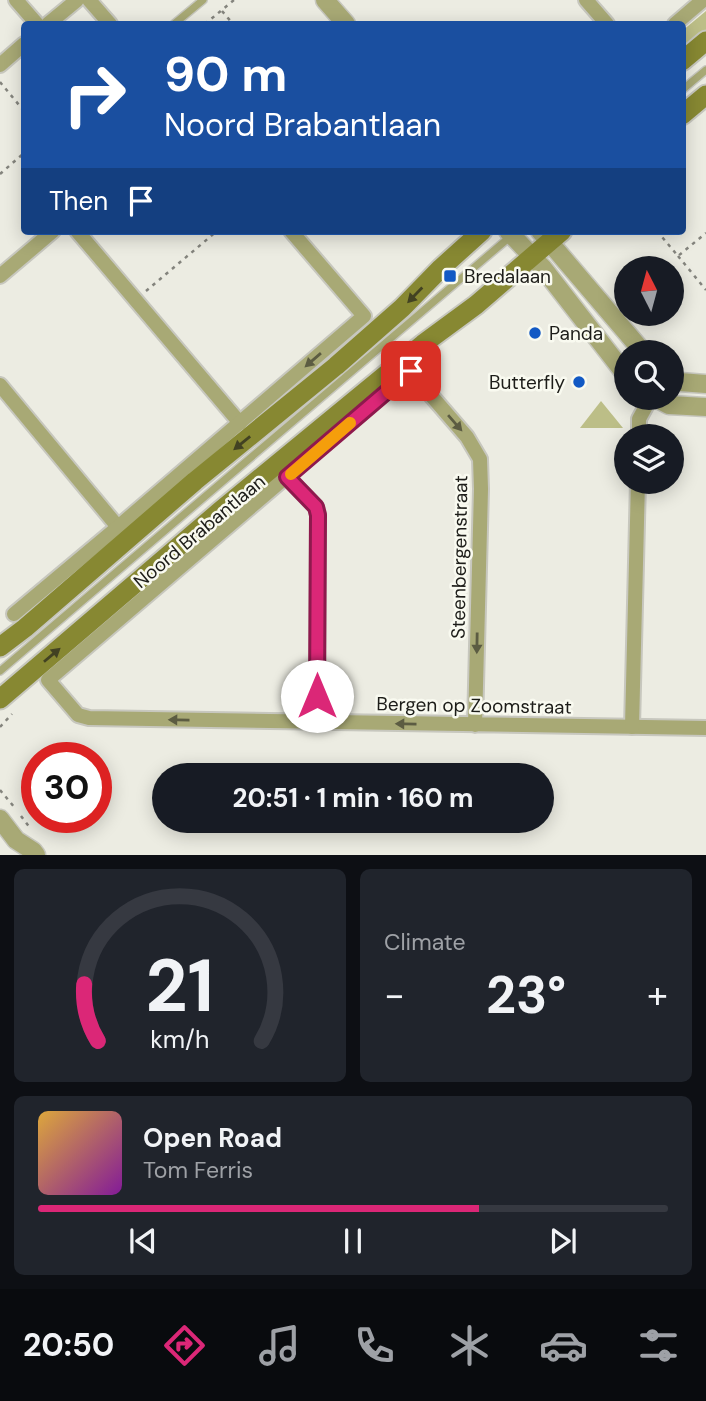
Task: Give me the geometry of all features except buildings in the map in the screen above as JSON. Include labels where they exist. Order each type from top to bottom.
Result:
[{"type":"main road","points":[[686,58],[706,41]]},
{"type":"main road","points":[[686,112],[706,95]]},
{"type":"main road","name":"Noord Brabantlaan","points":[[0,647],[195,481],[336,366],[402,308],[478,235]]},
{"type":"main road","name":"Noord Brabantlaan","points":[[0,699],[230,503],[423,344],[476,306],[533,256],[551,235]]},
{"type":"street","points":[[16,0],[34,21]]},
{"type":"street","points":[[52,21],[76,0]]},
{"type":"street","points":[[89,0],[107,21]]},
{"type":"street","points":[[325,0],[343,21]]},
{"type":"street","points":[[586,0],[604,21]]},
{"type":"street","points":[[678,21],[703,0]]},
{"type":"street","points":[[0,65],[21,47]]},
{"type":"street","points":[[0,276],[48,235]]},
{"type":"street","points":[[80,235],[240,423]]},
{"type":"street","points":[[14,614],[365,316],[294,235]]},
{"type":"street","points":[[515,235],[614,359]]},
{"type":"street","points":[[551,235],[634,340]]},
{"type":"street","name":"Noord Brabantlaan","points":[[48,680],[411,371]]},
{"type":"street","name":"Steenbergenstraat","points":[[411,371],[467,437],[480,459],[475,725]]},
{"type":"street","points":[[684,382],[706,384]]},
{"type":"street","points":[[0,385],[118,527]]},
{"type":"street","points":[[684,406],[706,407]]},
{"type":"street","points":[[287,477],[316,507],[318,515],[317,722]]},
{"type":"street","points":[[632,727],[638,494]]},
{"type":"street","name":"Bergen op Zoomstraat","points":[[48,680],[78,715],[89,718],[706,729]]},
{"type":"street","points":[[0,819],[18,848],[33,850],[36,855]]},
{"type":"lane","points":[[178,21],[203,0]]},
{"type":"lane","points":[[686,87],[706,70]]},
{"type":"lane","name":"Noord Brabantlaan","points":[[0,671],[511,235]]},
{"type":"path","points":[[209,21],[234,0]]},
{"type":"path","points":[[222,11],[230,21]]},
{"type":"path","points":[[0,82],[21,107]]},
{"type":"path","points":[[0,174],[21,156]]},
{"type":"path","points":[[660,235],[678,256],[706,233]]},
{"type":"path","points":[[136,300],[212,235]]},
{"type":"path","points":[[684,263],[706,290]]},
{"type":"path","points":[[0,789],[21,816]]},
{"type":"green space","points":[[706,11],[706,35],[686,52],[686,28]]},
{"type":"green space","points":[[601,401],[620,424],[614,424],[614,428],[580,428]]},
{"type":"slow traffic","points":[[291,474],[350,423]]},
{"type":"place","name":"Bredalaan","points":[[450,276]]},
{"type":"place","name":"Panda","points":[[535,333]]},
{"type":"place","name":"Butterfly","points":[[579,382]]},
{"type":"route","points":[[317,696],[318,515],[316,507],[287,477],[411,371]]}]
